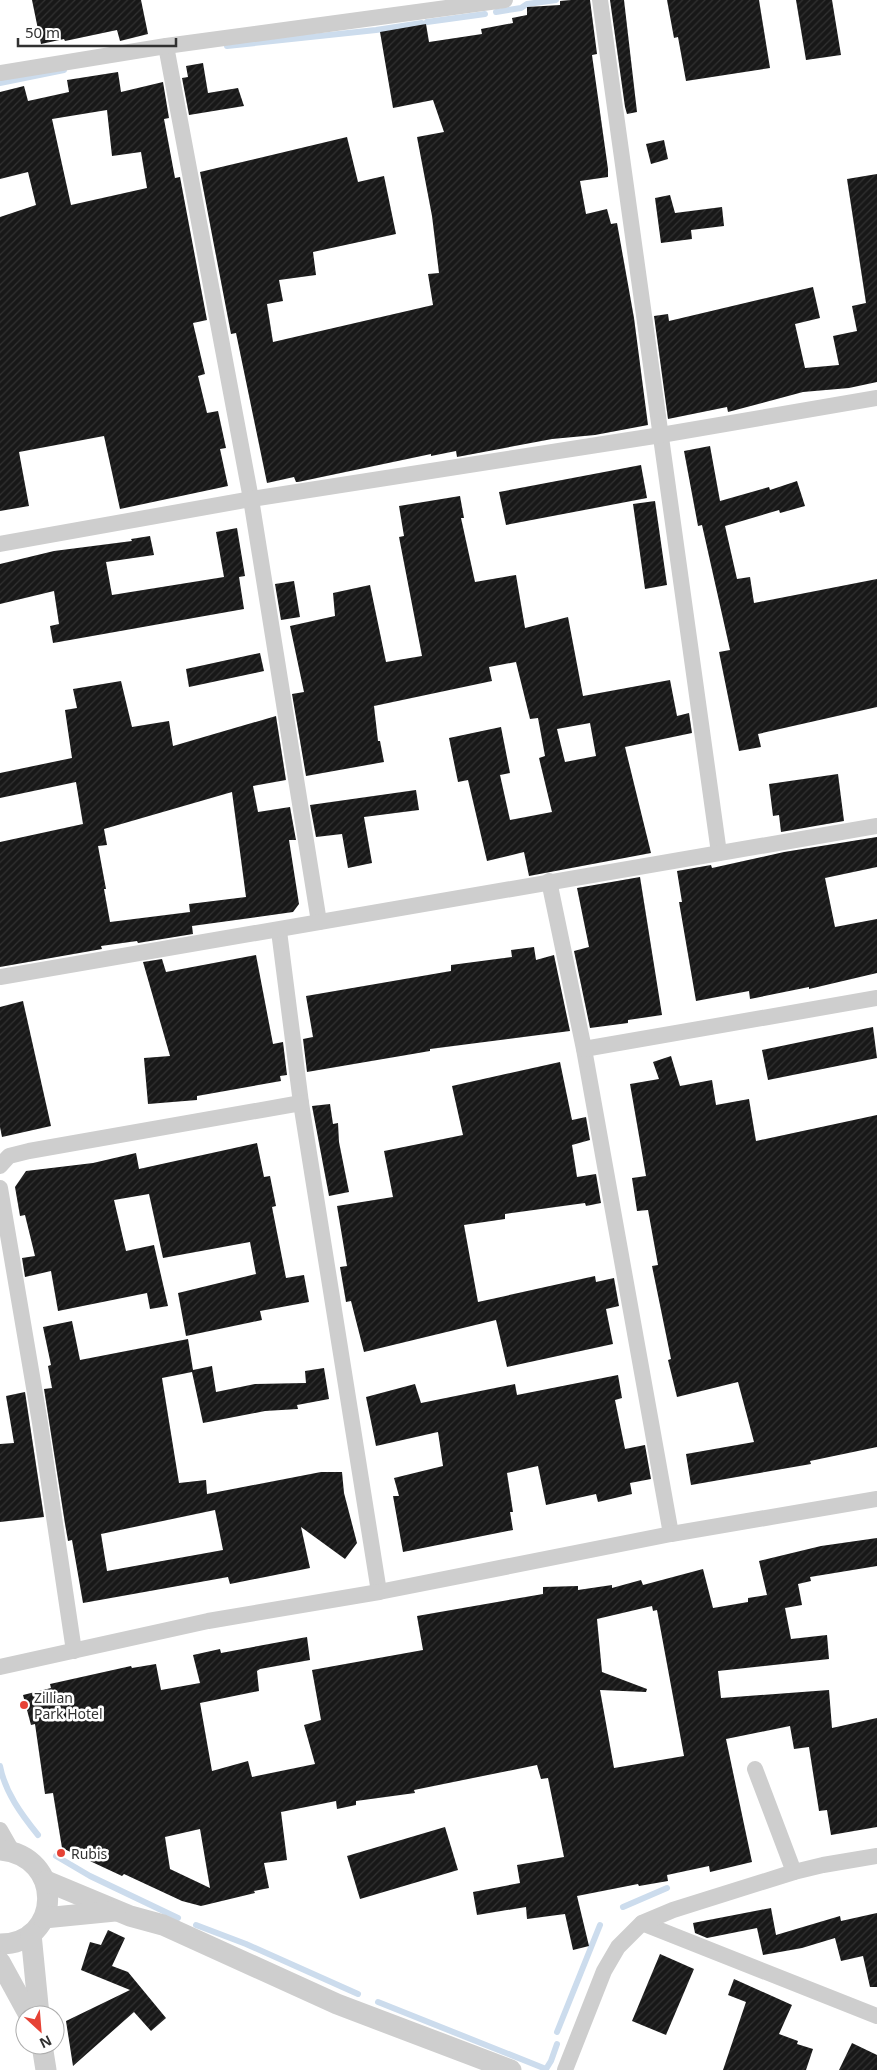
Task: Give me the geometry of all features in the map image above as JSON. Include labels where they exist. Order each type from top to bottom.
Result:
[{"type":"street","points":[[0,73],[166,46],[505,0]]},
{"type":"street","points":[[600,0],[720,854]]},
{"type":"street","points":[[166,46],[252,499],[319,922]]},
{"type":"street","points":[[0,544],[252,499],[661,435],[877,398]]},
{"type":"street","points":[[0,977],[279,931],[319,922],[549,881],[720,854],[877,826]]},
{"type":"street","points":[[549,881],[584,1049],[671,1534]]},
{"type":"street","points":[[279,931],[301,1103],[379,1592]]},
{"type":"street","points":[[584,1049],[877,998]]},
{"type":"street","points":[[0,1166],[9,1156],[29,1151],[301,1103]]},
{"type":"street","points":[[0,1188],[40,1423],[74,1651]]},
{"type":"street","points":[[0,1667],[208,1621],[379,1592],[671,1534],[877,1499]]},
{"type":"street","points":[[755,1769],[794,1872]]},
{"type":"street","points":[[0,1830],[6,1850],[32,1862],[46,1881],[118,1911],[163,1925],[338,2004],[511,2070]]},
{"type":"street","points":[[565,2070],[604,1971],[618,1947],[642,1923],[672,1910],[794,1872],[823,1864],[877,1856]]},
{"type":"street","points":[[39,2005],[37,1926],[48,1906],[46,1881]]},
{"type":"street","points":[[0,1944],[12,1944],[37,1926],[118,1911]]},
{"type":"street","points":[[642,1923],[877,2016]]},
{"type":"street","points":[[0,1962],[24,2005]]},
{"type":"street","points":[[44,2055],[46,2070]]},
{"type":"building","points":[[32,0],[141,0],[148,34],[120,41],[117,30],[41,44]]},
{"type":"building","points":[[590,0],[597,54],[592,55],[608,169],[608,177],[580,181],[586,214],[607,209],[611,224],[617,223],[634,318],[648,425],[595,435],[552,439],[457,457],[456,451],[431,456],[431,454],[298,482],[296,482],[294,477],[267,483],[236,333],[231,334],[200,172],[347,137],[358,182],[384,176],[396,234],[313,252],[316,275],[279,280],[283,301],[267,304],[273,342],[433,305],[428,274],[439,273],[432,216],[417,137],[444,132],[433,100],[393,108],[380,32],[426,24],[429,42],[482,34],[481,29],[513,23],[512,18],[527,15],[527,7],[560,5],[560,1]]},
{"type":"building","points":[[610,0],[624,0],[637,112],[627,114],[625,107]]},
{"type":"building","points":[[667,0],[759,0],[770,68],[686,81],[678,37],[674,38]]},
{"type":"building","points":[[796,0],[832,0],[841,55],[806,60]]},
{"type":"building","points":[[203,63],[208,93],[238,88],[244,106],[189,115],[182,78],[188,77],[186,66]]},
{"type":"building","points":[[118,72],[121,92],[163,82],[169,118],[164,119],[175,178],[180,177],[207,320],[193,323],[205,374],[198,376],[207,413],[218,411],[226,448],[220,449],[228,486],[120,509],[104,436],[19,452],[29,506],[0,511],[0,217],[36,205],[28,172],[0,179],[0,92],[24,86],[28,101],[69,92],[67,80]],"holes":[[[107,110],[112,156],[141,152],[147,188],[71,205],[52,119]]]},
{"type":"building","points":[[664,140],[668,159],[651,164],[646,144]]},
{"type":"building","points":[[877,174],[877,382],[849,388],[803,392],[728,412],[727,407],[668,419],[654,316],[668,314],[669,321],[813,287],[820,318],[795,324],[805,368],[839,365],[833,336],[857,331],[852,306],[866,303],[847,179]]},
{"type":"building","points":[[670,195],[675,213],[722,207],[724,226],[691,230],[692,239],[661,243],[655,198]]},
{"type":"building","points":[[710,446],[720,501],[769,487],[770,490],[797,481],[805,506],[780,513],[779,510],[725,526],[737,579],[750,577],[754,603],[877,579],[877,707],[758,734],[761,747],[739,751],[719,652],[730,650],[702,525],[698,526],[684,451]]},
{"type":"building","points":[[641,465],[647,498],[506,525],[499,492]]},
{"type":"building","points":[[460,496],[464,518],[461,518],[475,582],[516,575],[525,628],[568,617],[583,696],[670,680],[677,716],[689,713],[692,733],[625,747],[651,853],[529,876],[524,852],[487,861],[468,780],[458,782],[449,738],[501,727],[510,773],[500,775],[510,820],[552,812],[539,758],[545,756],[538,718],[530,719],[516,662],[489,667],[492,681],[374,706],[378,741],[380,741],[384,762],[306,776],[292,694],[304,692],[290,626],[335,616],[333,593],[370,585],[386,662],[422,656],[399,537],[404,536],[399,506]],"holes":[[[590,723],[596,756],[565,762],[557,729]]]},
{"type":"building","points":[[655,501],[667,585],[645,589],[633,504]]},
{"type":"building","points":[[237,528],[245,576],[239,577],[244,609],[53,643],[50,626],[59,624],[54,591],[0,604],[0,564],[54,551],[132,541],[131,539],[150,536],[154,555],[106,562],[112,595],[224,577],[216,532]]},
{"type":"building","points":[[294,581],[300,617],[281,620],[275,584]]},
{"type":"building","points":[[260,653],[264,671],[189,687],[186,669]]},
{"type":"building","points":[[121,681],[132,727],[169,721],[173,746],[276,716],[286,780],[253,786],[258,812],[290,807],[296,840],[289,840],[299,904],[293,912],[192,926],[193,934],[138,943],[137,941],[101,946],[102,949],[0,967],[0,842],[83,824],[76,782],[0,798],[0,773],[72,758],[65,710],[77,708],[73,689]],"holes":[[[232,792],[246,897],[189,904],[190,912],[110,922],[98,846],[107,845],[104,829]]]},
{"type":"building","points":[[838,774],[844,821],[781,832],[779,815],[773,816],[769,784]]},
{"type":"building","points":[[416,790],[419,810],[364,817],[372,863],[348,868],[342,834],[316,837],[310,805]]},
{"type":"building","points":[[877,837],[877,867],[825,878],[835,927],[877,919],[877,973],[809,989],[809,987],[750,999],[749,991],[696,1001],[679,902],[682,902],[677,871],[711,865],[712,868],[784,852]]},
{"type":"building","points":[[640,877],[662,1015],[628,1020],[628,1023],[590,1028],[574,951],[589,947],[577,888]]},
{"type":"building","points":[[534,947],[536,960],[554,955],[570,1031],[430,1049],[430,1051],[307,1072],[303,1039],[313,1037],[306,996],[451,971],[451,965],[512,957],[511,950]]},
{"type":"building","points":[[256,955],[273,1044],[283,1042],[287,1075],[280,1076],[281,1081],[197,1096],[197,1100],[148,1104],[144,1058],[170,1056],[143,962],[162,959],[166,972]]},
{"type":"building","points":[[23,1001],[51,1126],[2,1137],[0,1127],[0,1007]]},
{"type":"building","points":[[873,1027],[877,1058],[768,1080],[762,1050]]},
{"type":"building","points":[[671,1056],[680,1086],[712,1080],[716,1105],[749,1099],[756,1141],[877,1115],[877,1447],[810,1461],[811,1464],[691,1485],[686,1454],[754,1442],[738,1382],[677,1397],[668,1360],[671,1359],[652,1266],[658,1265],[648,1210],[637,1211],[632,1178],[646,1176],[630,1084],[659,1079],[653,1062]]},
{"type":"building","points":[[560,1062],[572,1120],[586,1117],[590,1140],[572,1145],[577,1177],[596,1174],[601,1203],[586,1206],[585,1203],[505,1214],[505,1219],[464,1225],[478,1302],[595,1276],[596,1282],[614,1278],[619,1306],[606,1309],[613,1344],[507,1367],[496,1320],[364,1352],[351,1301],[346,1302],[340,1267],[347,1266],[337,1206],[393,1197],[384,1151],[463,1135],[452,1086]]},
{"type":"building","points":[[330,1104],[333,1124],[338,1123],[339,1142],[349,1192],[329,1196],[312,1106]]},
{"type":"building","points":[[257,1143],[264,1177],[270,1176],[276,1206],[272,1207],[286,1278],[304,1275],[309,1302],[260,1311],[262,1320],[186,1336],[178,1293],[256,1274],[250,1242],[163,1258],[149,1194],[114,1200],[126,1251],[154,1245],[168,1306],[150,1309],[147,1293],[58,1311],[51,1271],[25,1277],[22,1258],[35,1256],[25,1215],[20,1216],[15,1187],[26,1171],[93,1163],[136,1153],[139,1169]]},
{"type":"building","points":[[72,1321],[80,1360],[188,1339],[193,1370],[212,1366],[216,1392],[255,1384],[306,1383],[305,1371],[324,1368],[329,1399],[297,1405],[298,1409],[265,1411],[203,1423],[192,1372],[162,1378],[179,1483],[206,1480],[207,1494],[321,1472],[342,1472],[344,1493],[357,1543],[345,1559],[301,1527],[310,1568],[230,1584],[228,1577],[83,1603],[72,1540],[68,1541],[44,1389],[52,1388],[48,1366],[51,1365],[43,1327]],"holes":[[[215,1510],[223,1550],[107,1571],[101,1534]]]},
{"type":"building","points":[[618,1375],[622,1398],[615,1400],[625,1449],[645,1445],[651,1479],[630,1483],[632,1494],[598,1502],[596,1494],[546,1505],[538,1466],[507,1473],[513,1512],[510,1512],[513,1530],[403,1552],[393,1496],[399,1496],[394,1478],[443,1466],[438,1432],[376,1446],[366,1397],[415,1384],[421,1403],[515,1384],[517,1395]]},
{"type":"building","points":[[25,1392],[44,1517],[0,1522],[0,1444],[14,1443],[6,1396]]},
{"type":"building","points":[[877,1538],[877,1566],[810,1577],[811,1581],[798,1584],[802,1605],[785,1608],[791,1639],[827,1635],[829,1659],[718,1671],[721,1698],[829,1690],[832,1728],[877,1718],[877,1827],[831,1835],[827,1810],[819,1811],[809,1747],[794,1749],[790,1726],[726,1739],[752,1862],[710,1872],[709,1866],[667,1875],[668,1881],[639,1886],[638,1884],[577,1896],[589,1946],[573,1950],[565,1914],[527,1919],[526,1907],[477,1915],[473,1892],[520,1883],[517,1865],[564,1857],[548,1778],[541,1779],[537,1765],[414,1790],[415,1793],[356,1801],[356,1805],[337,1809],[336,1801],[281,1812],[287,1860],[264,1863],[269,1888],[201,1906],[182,1901],[124,1874],[122,1876],[62,1848],[53,1793],[45,1794],[35,1724],[31,1725],[23,1695],[51,1688],[50,1684],[131,1666],[132,1668],[156,1664],[161,1690],[200,1683],[193,1655],[220,1649],[221,1653],[307,1637],[310,1660],[260,1669],[257,1671],[259,1691],[200,1703],[212,1771],[248,1761],[252,1777],[315,1764],[304,1725],[321,1720],[312,1670],[423,1650],[417,1616],[543,1594],[543,1587],[578,1586],[578,1590],[612,1585],[612,1588],[641,1580],[643,1585],[703,1569],[713,1608],[748,1602],[748,1598],[767,1595],[759,1561],[821,1546]],"holes":[[[652,1606],[653,1611],[657,1610],[684,1756],[614,1768],[600,1690],[646,1692],[647,1689],[602,1672],[597,1619]],[[200,1829],[210,1888],[170,1869],[165,1837]]]},
{"type":"building","points":[[445,1827],[458,1870],[360,1899],[347,1856]]},
{"type":"building","points":[[771,1908],[776,1935],[840,1916],[841,1921],[877,1913],[877,1987],[870,1987],[863,1956],[841,1961],[835,1938],[802,1948],[763,1955],[757,1928],[707,1938],[695,1933],[693,1923]]},
{"type":"building","points":[[108,1930],[125,1938],[112,1966],[128,1972],[166,2018],[151,2031],[134,2012],[73,2066],[66,2021],[130,1990],[81,1970],[90,1942],[101,1945]]},
{"type":"building","points":[[660,1954],[694,1969],[666,2035],[632,2021]]},
{"type":"building","points":[[734,1979],[792,2005],[779,2034],[798,2041],[797,2044],[813,2049],[806,2070],[723,2070],[746,2002],[728,1995]]},
{"type":"building","points":[[852,2043],[877,2055],[877,2070],[839,2070]]},
{"type":"waterway","points":[[496,12],[521,8],[527,4],[556,0]]},
{"type":"waterway","points":[[427,22],[485,14]]},
{"type":"waterway","points":[[227,46],[376,30],[422,23]]},
{"type":"waterway","points":[[0,83],[64,70]]},
{"type":"waterway","points":[[0,1766],[2,1776],[15,1802],[38,1835]]},
{"type":"waterway","points":[[56,1856],[90,1876],[178,1918]]},
{"type":"waterway","points":[[623,1907],[667,1888]]},
{"type":"waterway","points":[[196,1925],[246,1944],[358,1994]]},
{"type":"waterway","points":[[557,2032],[600,1925]]},
{"type":"waterway","points":[[378,2002],[546,2069],[557,2044]]},
{"type":"place","name":"Zillian Park Hotel","points":[[24,1705]]},
{"type":"place","name":"Rubis","points":[[61,1853]]}]
